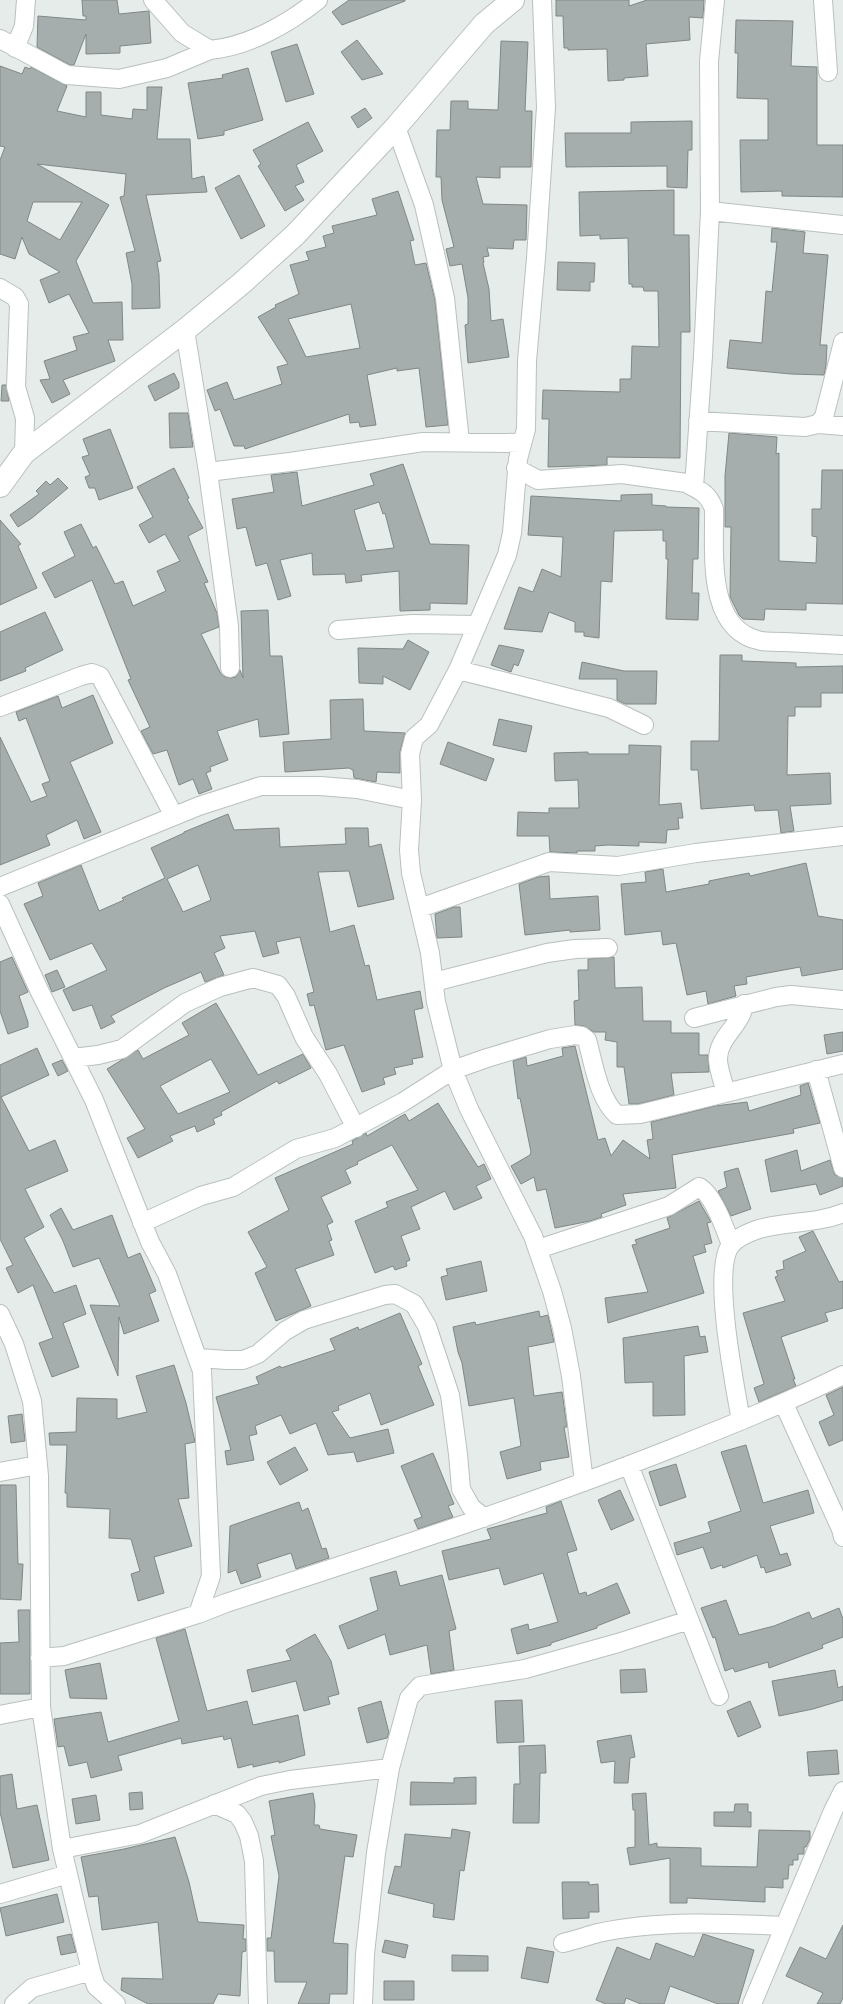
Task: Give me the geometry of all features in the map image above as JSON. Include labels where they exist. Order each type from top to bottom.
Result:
[{"type":"street","points":[[26,0],[24,26],[7,44],[67,75],[119,79],[166,68],[210,50],[234,46],[246,42],[304,11],[318,0]]},
{"type":"street","points":[[153,0],[182,34],[210,50]]},
{"type":"street","points":[[0,486],[24,453],[185,330],[242,283],[295,235],[396,127],[484,24],[513,0]]},
{"type":"street","points":[[542,0],[546,107],[536,258],[527,361],[526,429],[516,468],[512,533],[508,555],[476,625],[458,670],[430,724],[414,738],[410,754],[412,800],[409,850],[411,873],[430,953],[445,1046],[453,1070],[469,1108],[533,1236],[562,1328],[571,1376],[584,1482]]},
{"type":"street","points":[[694,487],[710,211],[709,62],[715,0]]},
{"type":"street","points":[[823,0],[828,72]]},
{"type":"street","points":[[396,127],[424,205],[445,298],[460,442]]},
{"type":"street","points":[[710,211],[843,225]]},
{"type":"street","points":[[0,288],[15,298],[19,304],[16,387],[25,418],[24,453]]},
{"type":"street","points":[[185,330],[208,472],[229,626],[230,668]]},
{"type":"street","points":[[818,424],[824,417],[843,342]]},
{"type":"street","points":[[698,421],[805,427],[818,424],[843,426]]},
{"type":"street","points":[[208,472],[290,462],[423,442],[522,443]]},
{"type":"street","points":[[516,468],[538,480],[622,474],[686,483],[694,487],[710,498],[714,509],[716,584],[722,610],[737,629],[761,641],[843,645]]},
{"type":"street","points":[[338,630],[412,624],[476,625]]},
{"type":"street","points":[[458,670],[609,708],[644,724]]},
{"type":"street","points":[[0,707],[81,676],[92,673],[100,676],[174,816]]},
{"type":"street","points":[[0,887],[199,806],[262,786],[320,786],[357,789],[412,800]]},
{"type":"street","points":[[420,908],[549,862],[618,866],[696,853],[843,836]]},
{"type":"street","points":[[0,904],[39,990],[94,1100],[142,1223],[166,1274],[202,1371],[211,1576],[198,1614]]},
{"type":"street","points":[[434,982],[547,953],[575,949],[608,948]]},
{"type":"street","points":[[73,1058],[98,1055],[122,1048],[185,1003],[220,987],[253,978],[278,985],[286,996],[304,1037],[328,1074],[356,1128]]},
{"type":"street","points":[[694,1018],[744,1004],[791,995],[843,1000]]},
{"type":"street","points":[[726,1092],[718,1060],[719,1050],[735,1028],[743,1011],[744,1004]]},
{"type":"street","points":[[142,1223],[201,1196],[233,1187],[296,1149],[334,1138],[356,1128],[403,1102],[453,1070],[550,1039],[575,1035],[582,1036],[586,1040],[603,1095],[609,1107],[617,1115],[640,1114],[843,1064]]},
{"type":"street","points":[[816,1070],[843,1168]]},
{"type":"street","points":[[538,1249],[669,1206],[699,1187],[707,1194],[723,1225],[731,1245]]},
{"type":"street","points":[[741,1421],[723,1302],[725,1257],[731,1245],[739,1239],[762,1228],[822,1220],[843,1213]]},
{"type":"street","points":[[723,1225],[752,1223],[762,1228]]},
{"type":"street","points":[[198,1358],[243,1360],[258,1354],[285,1331],[304,1320],[385,1295],[395,1294],[402,1297],[414,1304],[427,1326],[450,1395],[461,1489],[470,1507],[484,1518]]},
{"type":"street","points":[[0,1314],[7,1347],[32,1401],[38,1465],[41,1708],[62,1849],[91,1971],[96,1986],[116,2004]]},
{"type":"street","points":[[40,1658],[64,1656],[198,1614],[226,1603],[484,1518],[629,1465],[784,1404],[843,1375]]},
{"type":"street","points":[[784,1404],[841,1529],[843,1537]]},
{"type":"street","points":[[0,1472],[38,1465]]},
{"type":"street","points":[[629,1465],[719,1696]]},
{"type":"street","points":[[211,1576],[226,1603]]},
{"type":"street","points":[[363,2004],[365,1954],[376,1853],[390,1768],[409,1698],[420,1686],[525,1669],[618,1643],[689,1620]]},
{"type":"street","points":[[40,1686],[64,1656]]},
{"type":"street","points":[[0,1715],[41,1708]]},
{"type":"street","points":[[62,1849],[140,1834],[262,1786],[290,1780],[390,1768]]},
{"type":"street","points":[[752,2004],[833,1811],[843,1791]]},
{"type":"street","points":[[214,1804],[237,1814],[243,1822],[249,1836],[254,1876],[258,2004]]},
{"type":"street","points":[[0,1894],[68,1874]]},
{"type":"street","points":[[563,1943],[599,1933],[662,1926],[724,1923],[785,1926]]},
{"type":"street","points":[[14,2004],[32,1988],[91,1971]]},
{"type":"building","points":[[82,0],[117,0],[119,14],[149,11],[151,43],[120,46],[120,53],[86,54],[86,34],[74,65],[70,65],[37,47],[38,16],[86,20],[86,16],[83,16]]},
{"type":"building","points":[[349,0],[405,1],[342,25],[332,12]]},
{"type":"building","points":[[556,0],[629,0],[629,6],[647,0],[704,0],[703,18],[689,17],[690,40],[646,44],[648,76],[608,81],[607,49],[568,50],[568,48],[564,48],[563,16],[556,16]]},
{"type":"building","points":[[736,20],[793,21],[791,66],[817,67],[817,145],[843,145],[843,197],[782,196],[782,191],[741,192],[740,140],[768,140],[768,99],[737,98],[738,53],[735,53]]},
{"type":"building","points":[[357,40],[383,74],[362,80],[341,52]]},
{"type":"building","points":[[501,41],[528,42],[525,111],[532,111],[531,167],[500,167],[500,178],[476,177],[483,204],[527,205],[526,240],[514,240],[513,249],[487,248],[489,256],[483,257],[489,289],[491,321],[503,319],[509,357],[468,363],[465,325],[468,324],[468,298],[462,264],[450,266],[446,249],[454,247],[442,200],[441,177],[436,177],[437,130],[450,130],[451,101],[468,101],[468,109],[498,110]]},
{"type":"building","points":[[297,44],[314,94],[286,102],[271,52]]},
{"type":"building","points":[[0,66],[22,74],[25,67],[30,69],[31,67],[67,86],[57,111],[86,117],[86,92],[101,92],[101,115],[132,119],[133,109],[147,110],[147,87],[162,87],[157,139],[190,139],[192,179],[204,176],[207,192],[146,195],[161,261],[157,262],[159,274],[160,308],[132,309],[132,284],[126,253],[135,251],[120,197],[124,196],[126,174],[37,164],[109,205],[76,261],[93,303],[122,302],[123,340],[108,340],[115,361],[63,380],[70,394],[52,403],[40,380],[50,379],[44,361],[77,350],[73,337],[89,333],[69,294],[49,303],[40,280],[60,272],[29,254],[22,237],[15,259],[0,254],[0,160],[5,147],[0,146]],"holes":[[[33,202],[82,202],[60,240],[27,221]]]},
{"type":"building","points":[[248,68],[263,120],[224,131],[224,135],[198,139],[188,83],[223,78],[222,75]]},
{"type":"building","points":[[365,108],[372,118],[358,128],[351,117]]},
{"type":"building","points":[[692,121],[692,150],[688,150],[687,188],[667,187],[667,166],[566,167],[565,133],[631,133],[631,122]]},
{"type":"building","points":[[308,122],[323,151],[296,165],[304,182],[295,186],[304,200],[285,211],[258,166],[261,164],[253,150]]},
{"type":"building","points":[[239,175],[265,226],[241,239],[215,188]]},
{"type":"building","points":[[674,190],[674,235],[689,235],[690,332],[681,332],[680,458],[607,457],[607,465],[548,467],[549,419],[542,419],[543,390],[620,392],[620,379],[631,379],[632,346],[659,347],[658,291],[644,291],[643,287],[632,287],[632,284],[629,284],[628,238],[600,239],[600,235],[580,236],[579,192]]},
{"type":"building","points":[[398,191],[414,240],[410,241],[415,265],[426,263],[435,300],[448,425],[426,427],[419,368],[397,371],[397,368],[367,375],[376,425],[360,427],[359,422],[350,423],[349,414],[245,449],[244,446],[234,446],[220,409],[215,411],[207,390],[227,382],[234,400],[282,384],[277,367],[288,364],[258,317],[276,307],[275,305],[299,294],[290,265],[309,260],[306,252],[326,247],[323,236],[334,233],[332,226],[377,215],[372,199]],"holes":[[[351,304],[360,348],[306,357],[288,319]]]},
{"type":"building","points":[[772,228],[805,232],[803,253],[828,255],[820,345],[827,345],[824,375],[791,374],[727,368],[730,340],[762,343],[766,291],[772,292],[777,242],[771,242]]},
{"type":"building","points":[[558,262],[595,263],[594,282],[590,282],[590,291],[557,290]]},
{"type":"building","points":[[174,373],[179,383],[179,388],[155,401],[148,386]]},
{"type":"building","points":[[2,385],[6,385],[9,401],[1,401]]},
{"type":"building","points":[[169,413],[188,413],[193,447],[170,448]]},
{"type":"building","points":[[110,429],[133,488],[99,500],[95,488],[89,488],[85,477],[90,475],[82,457],[89,455],[83,439]]},
{"type":"building","points":[[729,433],[777,437],[776,454],[779,453],[779,561],[816,563],[817,537],[812,536],[812,509],[821,509],[822,470],[843,470],[843,604],[806,603],[806,610],[765,609],[764,620],[743,619],[739,615],[730,597],[731,527],[725,527],[725,476]]},
{"type":"building","points":[[403,464],[430,544],[469,545],[467,604],[430,603],[430,610],[400,611],[399,571],[361,575],[362,581],[346,583],[345,574],[313,575],[312,553],[280,560],[291,596],[278,600],[267,563],[256,566],[246,527],[237,529],[232,499],[274,492],[271,475],[297,472],[302,506],[374,485],[370,474]],"holes":[[[379,502],[383,514],[385,513],[394,548],[366,551],[354,510]]]},
{"type":"building","points":[[174,468],[189,498],[187,499],[203,528],[188,536],[208,582],[204,583],[217,613],[219,627],[201,634],[221,674],[225,677],[236,677],[240,670],[243,678],[241,611],[268,610],[270,656],[282,656],[289,734],[260,737],[258,719],[217,731],[228,760],[210,767],[211,771],[206,773],[212,789],[199,794],[193,779],[179,785],[167,750],[153,754],[141,731],[150,727],[128,680],[131,679],[92,580],[55,598],[42,573],[75,556],[64,532],[81,524],[93,548],[96,546],[115,584],[123,581],[133,606],[166,591],[157,571],[180,561],[165,534],[149,543],[139,525],[153,517],[137,487]]},
{"type":"building","points":[[58,478],[68,488],[32,518],[18,527],[10,515],[39,494],[36,491],[46,481],[50,485]]},
{"type":"building","points":[[652,494],[652,505],[699,508],[698,559],[693,559],[692,593],[699,593],[698,620],[666,619],[668,559],[666,559],[666,541],[663,541],[663,530],[614,531],[612,582],[601,581],[599,638],[584,636],[584,632],[575,632],[575,622],[549,612],[542,632],[504,629],[519,587],[533,592],[542,569],[561,577],[563,537],[528,535],[531,496],[621,501],[621,495]]},
{"type":"building","points":[[0,520],[21,544],[18,546],[37,588],[0,605]]},
{"type":"building","points":[[45,612],[63,650],[25,668],[26,671],[0,681],[0,632]]},
{"type":"building","points":[[408,640],[429,652],[410,690],[383,676],[383,684],[359,683],[358,648],[403,649]]},
{"type":"building","points":[[499,645],[524,650],[518,666],[514,664],[511,672],[491,665]]},
{"type":"building","points":[[720,655],[742,655],[742,661],[796,663],[796,667],[843,666],[843,693],[821,693],[821,707],[795,707],[795,716],[788,716],[787,775],[830,773],[831,804],[790,806],[794,831],[781,833],[778,810],[755,811],[754,805],[701,809],[698,770],[691,770],[691,741],[719,741]]},
{"type":"building","points":[[582,662],[624,671],[657,671],[656,704],[625,704],[617,700],[617,679],[579,679]]},
{"type":"building","points":[[93,695],[113,743],[70,762],[101,832],[84,839],[77,820],[46,835],[50,845],[0,865],[0,737],[31,802],[47,796],[42,784],[50,781],[26,718],[19,721],[16,712],[58,696],[62,708]]},
{"type":"building","points":[[363,699],[364,731],[405,733],[400,752],[400,773],[377,772],[376,782],[354,778],[353,770],[349,768],[285,772],[283,742],[331,739],[330,700]]},
{"type":"building","points":[[499,719],[532,726],[526,752],[493,745]]},
{"type":"building","points":[[448,742],[494,759],[486,781],[440,764]]},
{"type":"building","points":[[629,745],[661,746],[659,805],[681,803],[683,818],[678,818],[679,829],[667,830],[666,843],[639,842],[639,846],[595,846],[595,851],[577,851],[577,853],[550,852],[549,836],[517,836],[518,812],[549,813],[549,808],[579,808],[578,780],[555,781],[554,753],[588,752],[588,754],[629,754]]},
{"type":"building","points":[[228,814],[234,830],[279,828],[280,847],[346,844],[345,828],[368,828],[369,847],[381,844],[394,899],[358,907],[349,871],[318,872],[330,932],[354,925],[365,966],[369,965],[377,1000],[420,991],[423,1008],[414,1010],[423,1057],[412,1059],[413,1064],[394,1068],[396,1074],[383,1078],[385,1084],[362,1092],[344,1045],[326,1050],[314,1005],[310,1006],[307,994],[314,992],[300,937],[276,942],[279,953],[263,957],[255,931],[220,936],[225,948],[214,953],[224,975],[205,982],[201,972],[164,988],[111,1016],[115,1022],[101,1029],[92,1005],[73,1011],[63,990],[107,970],[92,943],[50,960],[24,904],[43,896],[38,883],[81,865],[99,911],[124,900],[122,898],[165,878],[151,848],[184,832]],"holes":[[[198,865],[211,900],[183,912],[167,879]]]},
{"type":"building","points":[[806,863],[818,916],[843,920],[843,969],[802,976],[800,967],[746,977],[747,984],[734,986],[736,996],[708,1004],[706,991],[687,995],[676,943],[663,945],[661,931],[625,935],[621,884],[646,882],[645,872],[663,869],[666,892],[709,884],[709,881],[749,873],[750,876]]},
{"type":"building","points":[[549,876],[550,899],[598,896],[600,930],[570,932],[570,930],[525,935],[519,884],[538,877]]},
{"type":"building","points":[[454,907],[460,907],[462,937],[437,938],[435,914]]},
{"type":"building","points":[[12,957],[28,992],[19,996],[28,1022],[28,1027],[8,1034],[0,1011],[0,962]]},
{"type":"building","points":[[614,957],[615,988],[642,987],[643,1021],[671,1021],[671,1033],[699,1033],[699,1055],[708,1055],[709,1072],[671,1073],[674,1095],[638,1104],[629,1104],[624,1067],[617,1067],[617,1042],[605,1040],[606,1032],[594,1032],[584,1026],[575,1025],[574,1001],[579,1000],[578,970],[588,970],[588,959]]},
{"type":"building","points":[[57,970],[65,987],[52,992],[45,975]]},
{"type":"building","points":[[216,1003],[258,1075],[303,1054],[311,1068],[279,1084],[277,1081],[221,1112],[222,1115],[213,1119],[215,1124],[197,1132],[195,1126],[170,1136],[173,1141],[138,1158],[127,1138],[145,1129],[107,1069],[138,1050],[143,1059],[189,1035],[182,1023]],"holes":[[[211,1059],[230,1092],[178,1114],[160,1086]]]},
{"type":"building","points":[[843,1032],[843,1051],[827,1054],[824,1035]]},
{"type":"building","points":[[575,1046],[598,1140],[605,1138],[611,1156],[623,1140],[650,1159],[647,1140],[653,1139],[651,1122],[715,1106],[747,1102],[749,1111],[801,1095],[800,1086],[808,1083],[820,1123],[793,1129],[794,1133],[672,1155],[676,1188],[623,1194],[626,1205],[601,1214],[602,1217],[555,1228],[546,1189],[537,1191],[534,1177],[521,1184],[511,1166],[530,1155],[531,1152],[520,1098],[518,1099],[513,1061],[526,1057],[527,1066],[563,1056],[562,1048]]},
{"type":"building","points":[[37,1048],[49,1075],[1,1097],[29,1151],[55,1140],[68,1171],[25,1189],[44,1227],[24,1238],[54,1293],[76,1285],[86,1314],[63,1323],[79,1367],[52,1377],[39,1343],[53,1338],[33,1285],[18,1293],[6,1268],[13,1265],[0,1239],[0,1065]]},
{"type":"building","points":[[62,1060],[68,1071],[58,1076],[52,1064]]},
{"type":"building","points":[[438,1103],[478,1167],[484,1164],[491,1179],[476,1186],[482,1198],[454,1210],[445,1191],[411,1207],[420,1229],[401,1236],[410,1260],[406,1262],[407,1266],[395,1270],[393,1266],[375,1273],[355,1221],[388,1207],[386,1202],[418,1190],[392,1145],[357,1162],[358,1164],[345,1170],[351,1183],[321,1197],[333,1222],[327,1225],[332,1240],[329,1241],[334,1255],[295,1269],[311,1306],[276,1321],[255,1273],[267,1267],[248,1232],[289,1210],[275,1178],[353,1144],[352,1141],[366,1133],[367,1136],[405,1114],[409,1121]]},
{"type":"building","points":[[797,1150],[801,1171],[830,1160],[835,1175],[843,1178],[843,1186],[820,1195],[816,1184],[771,1192],[765,1160]]},
{"type":"building","points":[[738,1168],[751,1209],[731,1216],[718,1191],[727,1187],[724,1172]]},
{"type":"building","points":[[699,1201],[711,1222],[707,1223],[712,1243],[704,1245],[706,1252],[693,1256],[704,1293],[608,1323],[605,1298],[648,1292],[632,1245],[637,1244],[635,1240],[670,1228],[667,1218]]},
{"type":"building","points":[[61,1208],[73,1230],[112,1215],[128,1258],[140,1253],[156,1291],[149,1294],[159,1321],[124,1334],[119,1317],[118,1376],[90,1305],[120,1306],[99,1258],[73,1267],[63,1241],[50,1215]]},
{"type":"building","points":[[813,1231],[839,1282],[843,1281],[843,1308],[825,1313],[828,1321],[781,1337],[796,1386],[759,1402],[754,1388],[764,1384],[743,1313],[785,1301],[775,1277],[778,1276],[776,1271],[784,1269],[783,1261],[806,1251],[799,1237]]},
{"type":"building","points":[[481,1261],[487,1291],[446,1300],[441,1277],[448,1275],[446,1269]]},
{"type":"building","points":[[539,1311],[540,1317],[548,1315],[554,1342],[528,1347],[534,1396],[562,1392],[567,1427],[564,1427],[569,1457],[540,1462],[541,1470],[507,1479],[500,1452],[521,1446],[514,1398],[469,1406],[462,1363],[458,1352],[453,1327],[475,1322],[476,1325]]},
{"type":"building","points":[[400,1313],[422,1364],[418,1366],[434,1405],[381,1425],[370,1393],[338,1406],[339,1410],[332,1412],[350,1438],[388,1429],[394,1453],[357,1462],[354,1452],[328,1455],[316,1423],[290,1434],[281,1415],[255,1426],[257,1434],[249,1436],[254,1460],[227,1465],[225,1451],[231,1450],[216,1397],[259,1384],[256,1377],[280,1366],[281,1368],[335,1350],[330,1339],[358,1327],[359,1330]]},
{"type":"building","points":[[698,1326],[700,1337],[705,1336],[708,1352],[684,1356],[685,1415],[653,1416],[653,1382],[625,1383],[623,1338]]},
{"type":"building","points":[[174,1365],[186,1403],[195,1442],[185,1444],[189,1498],[178,1499],[192,1546],[154,1557],[164,1593],[138,1601],[131,1574],[140,1571],[131,1539],[109,1538],[110,1509],[67,1507],[67,1493],[65,1493],[67,1445],[50,1445],[49,1433],[76,1432],[77,1398],[117,1399],[117,1419],[147,1412],[136,1376]]},
{"type":"building","points":[[843,1387],[843,1440],[829,1446],[819,1422],[834,1415],[826,1395]]},
{"type":"building","points":[[22,1414],[25,1441],[11,1443],[8,1416]]},
{"type":"building","points":[[746,1445],[763,1503],[808,1490],[814,1513],[770,1526],[780,1555],[787,1553],[791,1565],[766,1573],[764,1567],[761,1568],[757,1555],[723,1568],[722,1565],[711,1569],[703,1547],[677,1555],[674,1543],[711,1532],[708,1522],[741,1511],[721,1452]]},
{"type":"building","points":[[295,1447],[308,1470],[280,1485],[267,1462]]},
{"type":"building","points":[[433,1453],[454,1504],[448,1506],[453,1517],[418,1529],[414,1520],[422,1517],[401,1466]]},
{"type":"building","points":[[676,1464],[686,1497],[660,1506],[649,1472]]},
{"type":"building","points":[[0,1485],[16,1485],[18,1564],[23,1564],[21,1600],[0,1599]]},
{"type":"building","points":[[620,1490],[634,1520],[611,1530],[598,1500]]},
{"type":"building","points":[[561,1501],[577,1550],[567,1553],[579,1594],[586,1592],[587,1596],[617,1583],[630,1613],[597,1626],[597,1628],[551,1643],[551,1645],[517,1654],[511,1629],[528,1624],[529,1630],[558,1622],[543,1573],[504,1585],[499,1568],[449,1580],[442,1551],[491,1539],[487,1529],[547,1513],[546,1507]]},
{"type":"building","points":[[299,1502],[302,1511],[308,1508],[322,1549],[326,1548],[329,1558],[296,1569],[291,1553],[257,1564],[261,1577],[241,1584],[236,1570],[228,1573],[230,1526]]},
{"type":"building","points":[[396,1571],[400,1586],[442,1575],[456,1629],[449,1631],[454,1670],[431,1674],[427,1645],[390,1655],[385,1634],[348,1649],[339,1626],[378,1610],[370,1578]]},
{"type":"building","points":[[726,1600],[739,1635],[774,1626],[809,1612],[812,1619],[839,1608],[843,1619],[843,1637],[822,1645],[823,1648],[769,1668],[768,1662],[735,1672],[733,1668],[725,1671],[715,1637],[713,1638],[701,1608]]},
{"type":"building","points":[[18,1610],[30,1610],[30,1694],[0,1694],[0,1643],[19,1642]]},
{"type":"building","points":[[185,1629],[207,1711],[247,1701],[253,1725],[298,1715],[305,1755],[279,1763],[279,1761],[253,1767],[253,1764],[238,1768],[231,1738],[224,1740],[223,1736],[182,1744],[181,1738],[118,1756],[122,1770],[91,1778],[87,1762],[69,1766],[64,1746],[58,1747],[54,1719],[101,1712],[108,1742],[179,1721],[156,1638]]},
{"type":"building","points":[[315,1634],[331,1661],[339,1694],[328,1697],[330,1704],[304,1711],[296,1681],[252,1692],[247,1670],[291,1660],[286,1650]]},
{"type":"building","points":[[100,1663],[107,1699],[70,1698],[65,1670]]},
{"type":"building","points":[[645,1669],[647,1692],[621,1693],[620,1670]]},
{"type":"building","points":[[835,1670],[838,1688],[843,1686],[843,1700],[813,1709],[779,1716],[772,1681]]},
{"type":"building","points":[[522,1700],[524,1742],[497,1743],[495,1701]]},
{"type":"building","points":[[381,1701],[389,1733],[387,1738],[367,1743],[358,1708]]},
{"type":"building","points":[[750,1701],[761,1727],[738,1737],[727,1711]]},
{"type":"building","points":[[631,1735],[635,1757],[630,1758],[628,1783],[614,1783],[615,1761],[601,1763],[597,1741]]},
{"type":"building","points":[[545,1745],[546,1773],[540,1773],[539,1823],[513,1823],[514,1784],[520,1784],[519,1746]]},
{"type":"building","points":[[837,1750],[839,1774],[809,1776],[807,1752]]},
{"type":"building","points":[[12,1774],[17,1809],[37,1805],[49,1860],[13,1868],[0,1812],[0,1776]]},
{"type":"building","points":[[476,1777],[476,1804],[410,1805],[411,1782],[454,1783],[454,1778]]},
{"type":"building","points":[[142,1792],[143,1809],[130,1810],[129,1793]]},
{"type":"building","points":[[313,1793],[315,1805],[314,1825],[319,1825],[320,1829],[357,1835],[353,1857],[345,1856],[333,1943],[348,1944],[347,1994],[330,1994],[329,2004],[298,2004],[307,1982],[275,1982],[274,1951],[267,1951],[267,1938],[271,1938],[279,1876],[271,1836],[275,1835],[269,1801]]},
{"type":"building","points":[[646,1793],[649,1845],[657,1843],[657,1847],[701,1848],[701,1866],[757,1867],[759,1830],[810,1831],[810,1839],[806,1847],[804,1847],[804,1854],[798,1854],[798,1860],[793,1860],[793,1865],[789,1865],[788,1879],[783,1879],[783,1888],[765,1887],[765,1902],[687,1898],[687,1903],[670,1903],[670,1858],[630,1865],[627,1848],[635,1847],[635,1810],[633,1810],[632,1794]]},
{"type":"building","points":[[96,1795],[100,1820],[76,1824],[72,1799]]},
{"type":"building","points":[[735,1804],[748,1804],[748,1812],[751,1812],[751,1827],[714,1826],[714,1812],[734,1812]]},
{"type":"building","points":[[452,1829],[470,1832],[464,1871],[460,1870],[454,1920],[433,1917],[434,1904],[388,1893],[395,1866],[401,1867],[405,1834],[451,1838]]},
{"type":"building","points":[[175,1837],[189,1882],[198,1922],[244,1925],[243,1939],[246,1939],[246,1951],[242,1952],[240,1996],[218,1994],[213,2004],[148,2004],[121,1990],[122,1978],[163,1979],[158,1922],[102,1930],[98,1896],[89,1897],[81,1857]]},
{"type":"building","points":[[562,1882],[589,1882],[589,1885],[598,1884],[599,1912],[589,1912],[589,1918],[563,1919]]},
{"type":"building","points":[[57,1894],[64,1922],[6,1936],[0,1908]]},
{"type":"building","points":[[843,1925],[843,1998],[840,2004],[817,2004],[823,1993],[786,1976],[800,1947],[826,1959]]},
{"type":"building","points":[[71,1934],[76,1952],[61,1955],[57,1937]]},
{"type":"building","points":[[703,1934],[754,1950],[738,2004],[718,2004],[670,1986],[664,2004],[641,2004],[626,1998],[624,2004],[606,2004],[596,2000],[617,1947],[650,1960],[656,1943],[694,1957]]},
{"type":"building","points":[[385,1940],[408,1945],[405,1958],[382,1952]]},
{"type":"building","points":[[527,1947],[554,1952],[548,1983],[521,1978]]},
{"type":"building","points":[[452,1955],[488,1956],[488,1971],[452,1971]]},
{"type":"building","points":[[384,1981],[414,1981],[414,2000],[384,2000]]}]
